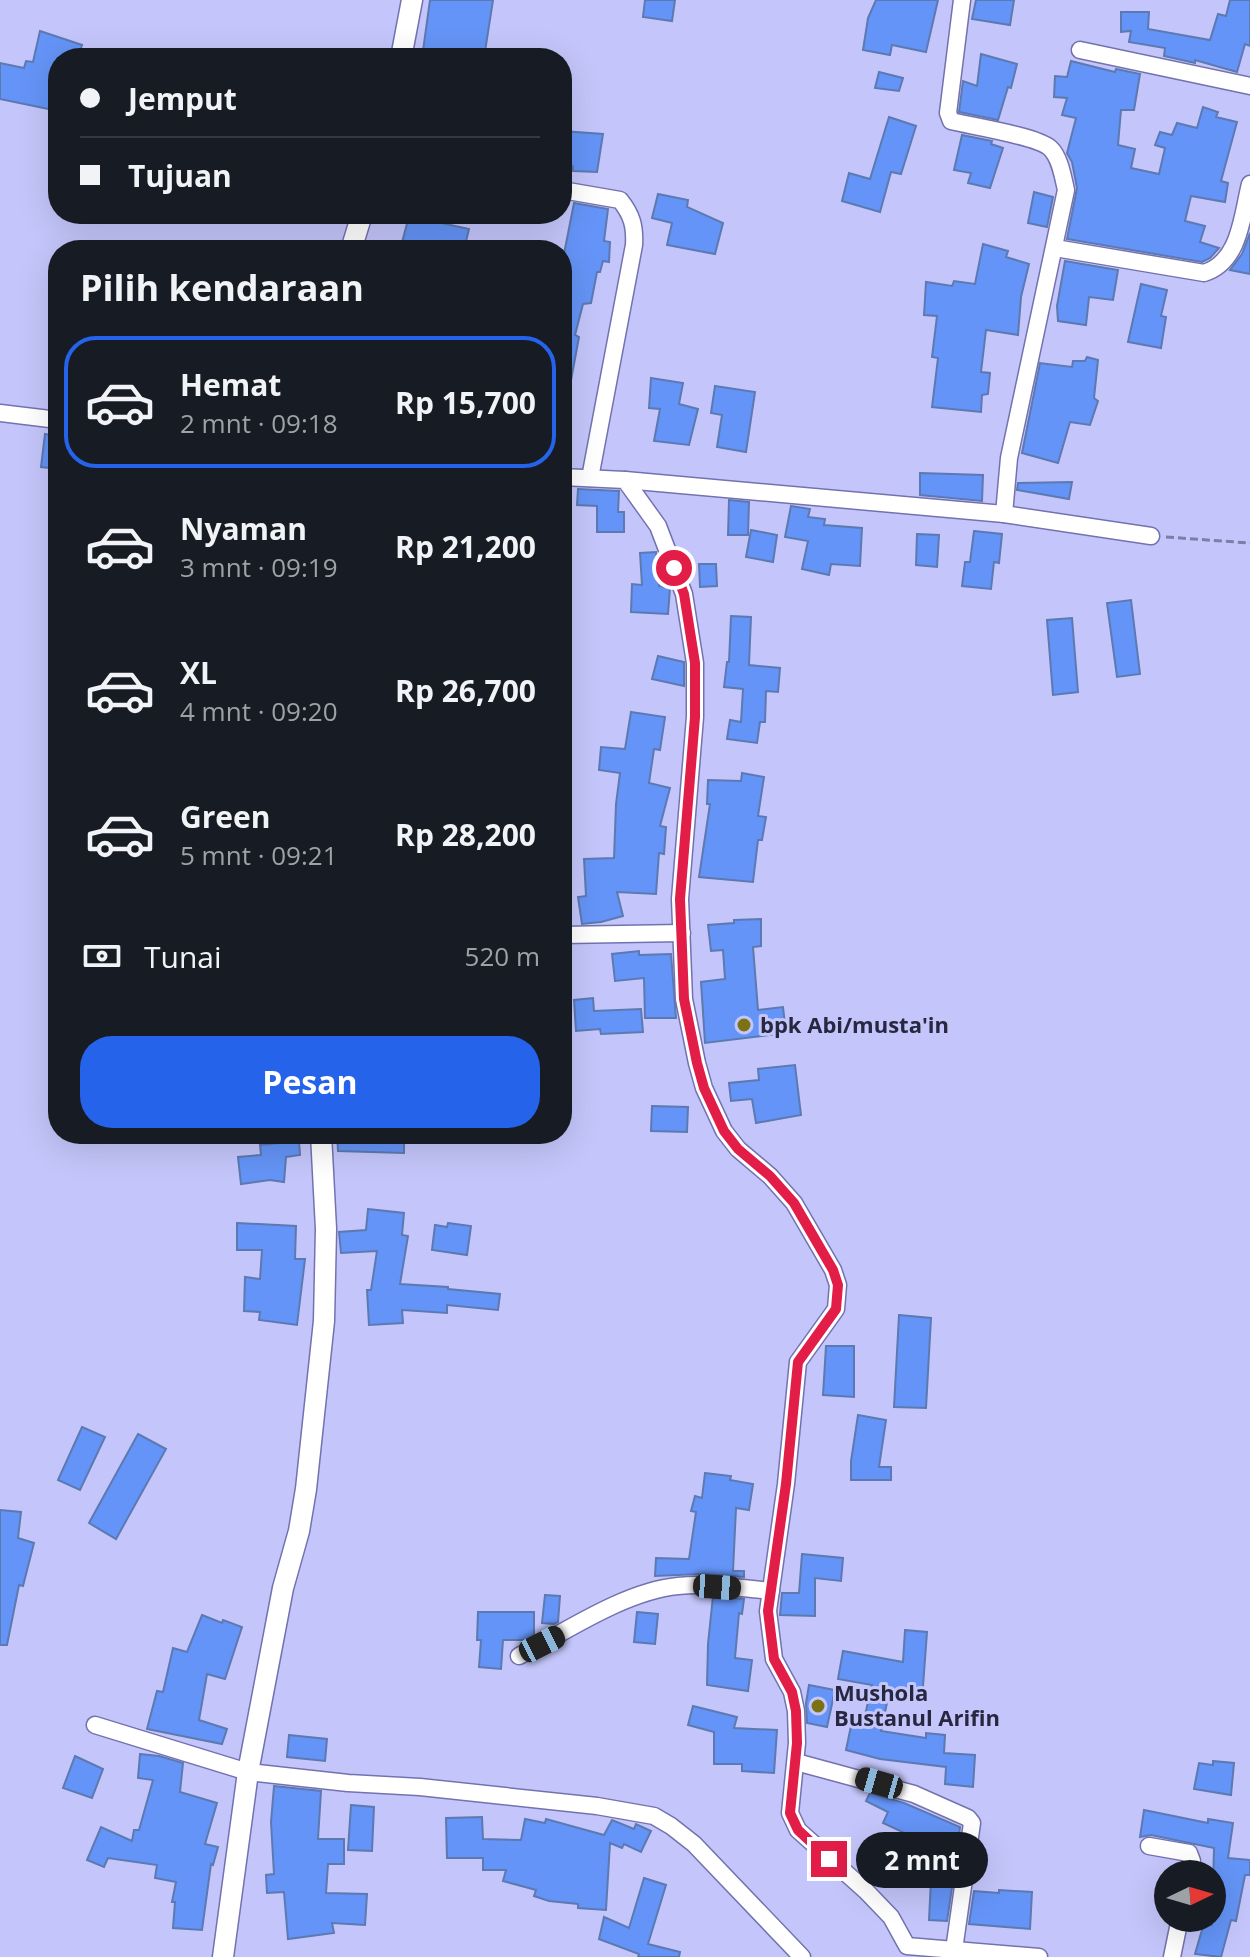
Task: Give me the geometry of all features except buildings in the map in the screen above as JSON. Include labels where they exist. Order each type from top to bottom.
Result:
[{"type":"street","points":[[403,48],[412,0]]},
{"type":"street","points":[[962,0],[951,121],[1029,139],[1051,148],[1066,190],[1009,458],[1004,514]]},
{"type":"street","points":[[1080,50],[1250,86]]},
{"type":"street","points":[[1055,248],[1204,273],[1219,269],[1233,250],[1250,184]]},
{"type":"street","points":[[572,192],[620,200],[635,226],[590,478]]},
{"type":"street","points":[[0,413],[48,419]]},
{"type":"street","points":[[572,477],[1004,514],[1151,536]]},
{"type":"street","points":[[625,480],[658,526],[684,594],[695,663],[695,717],[682,867],[682,933],[684,999],[704,1088],[724,1131],[738,1149],[770,1176],[794,1203],[833,1270],[838,1285],[836,1309],[798,1362],[786,1484],[768,1611],[771,1648],[794,1701],[797,1727],[790,1813],[798,1830],[891,1917],[902,1953],[954,1950],[1039,1957]]},
{"type":"street","points":[[572,935],[682,933]]},
{"type":"street","points":[[223,1957],[248,1772],[283,1588],[299,1531],[324,1321],[326,1229],[322,1144]]},
{"type":"street","points":[[519,1656],[611,1608],[655,1590],[690,1585],[771,1591]]},
{"type":"street","points":[[95,1725],[248,1772],[597,1806],[654,1816],[694,1844],[802,1957]]},
{"type":"street","points":[[796,1762],[914,1794],[968,1818],[972,1823],[954,1950]]},
{"type":"street","points":[[1149,1846],[1189,1853],[1192,1860]]},
{"type":"street","points":[[1172,1957],[1177,1932]]},
{"type":"path","points":[[1151,536],[1250,543]]},
{"type":"place","name":"bpk Abi/musta'in","points":[[744,1025]]},
{"type":"place","name":"Mushola Bustanul Arifin","points":[[818,1706]]},
{"type":"route","points":[[674,568],[688,611],[695,663],[695,717],[680,899],[688,1025],[704,1088],[724,1131],[738,1149],[770,1176],[794,1203],[833,1270],[838,1285],[836,1309],[803,1353],[795,1375],[786,1484],[768,1611],[774,1659],[792,1692],[796,1711],[796,1762],[790,1813],[798,1830],[829,1859]]}]
